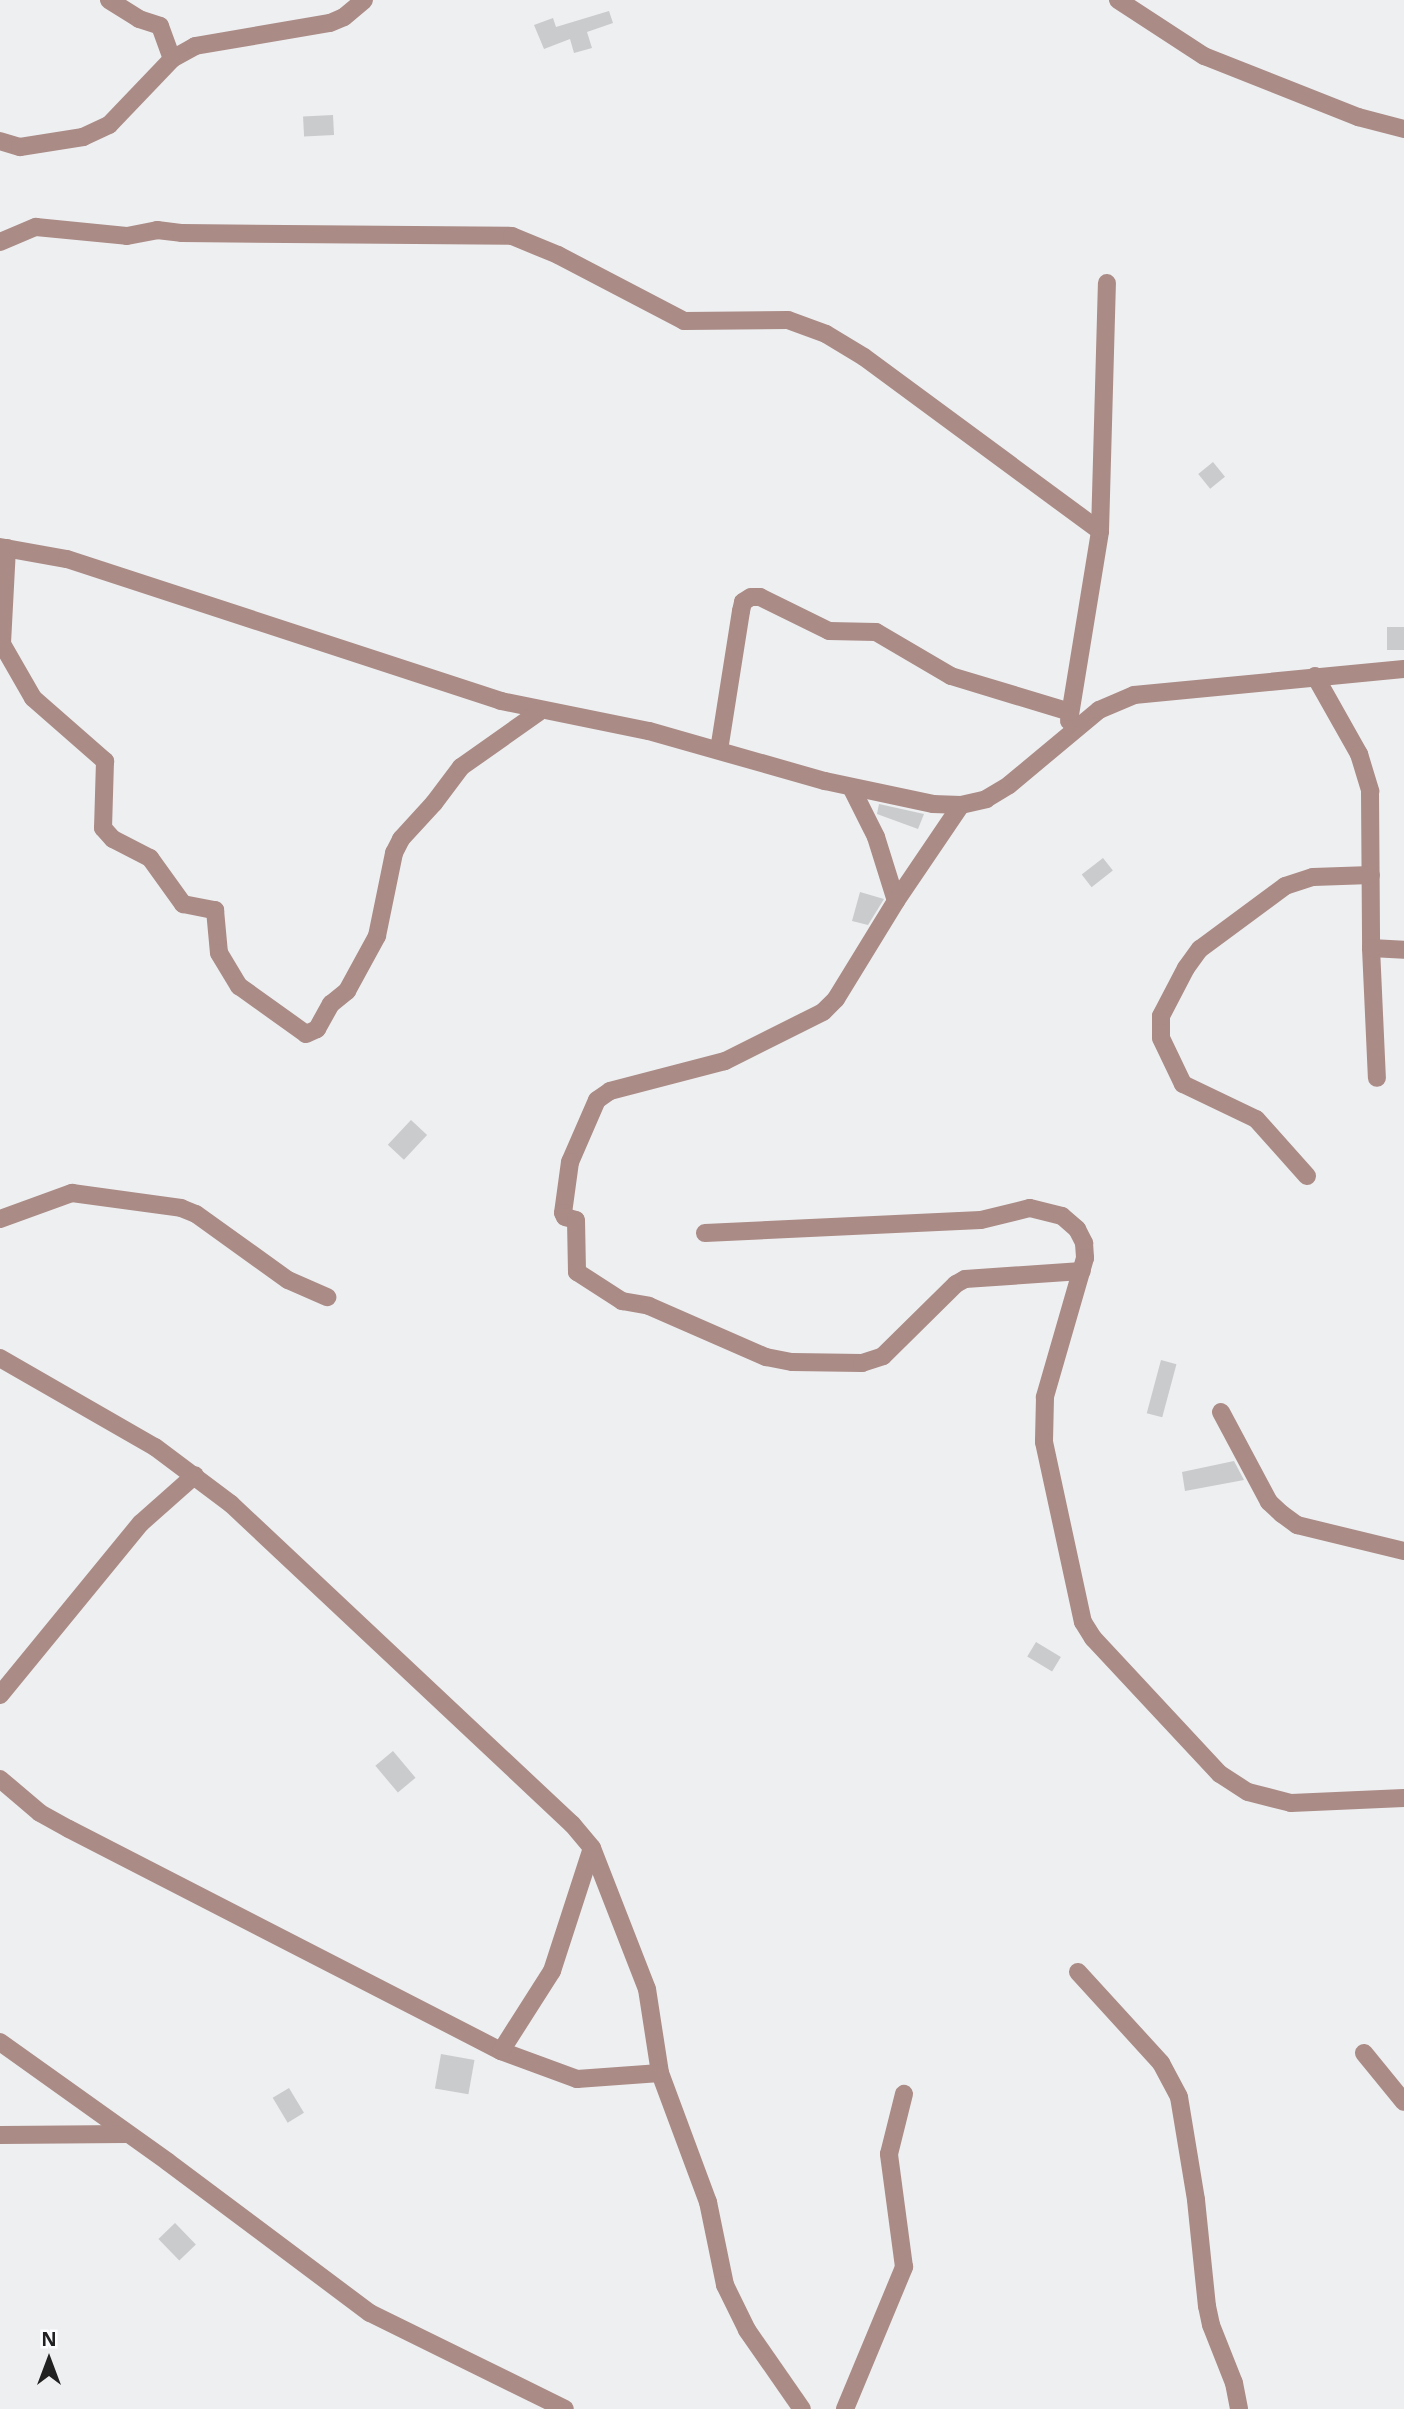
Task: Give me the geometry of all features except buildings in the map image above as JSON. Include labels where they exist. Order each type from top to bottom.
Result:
[{"type":"street","points":[[108,0],[139,19],[160,26],[172,59]]},
{"type":"street","points":[[0,141],[20,147],[83,137],[96,132],[109,125],[172,59],[195,46],[330,23],[344,17],[364,0]]},
{"type":"street","points":[[1118,0],[1204,57],[1358,117],[1404,129]]},
{"type":"street","points":[[0,242],[36,227],[127,236],[157,230],[181,233],[512,236],[558,255],[684,321],[788,320],[826,334],[864,357],[1100,531]]},
{"type":"street","points":[[1067,738],[1100,531],[1107,283]]},
{"type":"street","points":[[539,712],[461,767],[434,803],[401,839],[394,853],[377,936],[347,991],[331,1004],[317,1030],[306,1034],[240,986],[219,953],[215,910],[183,904],[150,858],[113,839],[103,828],[106,768],[102,755],[33,698],[2,644],[4,547],[66,559],[539,712],[608,722],[851,787],[933,804],[961,805],[986,799],[1009,785],[1099,710],[1134,695],[1404,669]]},
{"type":"street","points":[[719,750],[743,602],[751,597],[760,597],[829,631],[877,632],[951,676],[1070,712]]},
{"type":"street","points":[[1315,676],[1366,772],[1370,791],[1371,948],[1377,1078]]},
{"type":"street","points":[[851,787],[877,836],[896,901]]},
{"type":"street","points":[[961,805],[896,901],[836,999],[817,1017],[725,1061],[610,1091],[597,1100],[570,1162],[563,1213],[565,1217],[576,1220],[577,1272],[622,1301],[649,1306],[765,1357],[792,1362],[862,1363],[883,1356],[965,1279],[1082,1271]]},
{"type":"street","points":[[1307,1176],[1256,1119],[1183,1084],[1161,1038],[1161,1016],[1186,968],[1200,949],[1285,887],[1313,877],[1371,875]]},
{"type":"street","points":[[1371,948],[1404,950]]},
{"type":"street","points":[[0,1219],[72,1193],[181,1208],[196,1213],[288,1280],[327,1297]]},
{"type":"street","points":[[705,1233],[981,1220],[1030,1208],[1045,1209],[1062,1216],[1077,1229],[1084,1243],[1082,1271],[1045,1397],[1044,1432],[1048,1465],[1083,1622],[1093,1638],[1220,1774],[1248,1792],[1291,1803],[1404,1798]]},
{"type":"street","points":[[0,1359],[155,1447],[195,1475],[255,1526],[572,1825],[592,1848],[647,1989],[660,2073],[708,2202],[723,2274],[733,2304],[802,2409]]},
{"type":"street","points":[[1221,1412],[1269,1502],[1282,1514],[1297,1525],[1404,1551]]},
{"type":"street","points":[[0,1695],[141,1522],[195,1475]]},
{"type":"street","points":[[0,1779],[40,1813],[69,1829],[501,2051],[577,2079],[660,2073]]},
{"type":"street","points":[[501,2051],[552,1971],[592,1848]]},
{"type":"street","points":[[1078,1972],[1161,2063],[1179,2096],[1196,2200],[1207,2306],[1211,2325],[1234,2383],[1239,2409]]},
{"type":"street","points":[[0,2042],[370,2313],[565,2409]]},
{"type":"street","points":[[1364,2053],[1404,2102]]},
{"type":"street","points":[[845,2409],[904,2267],[889,2154],[904,2094]]},
{"type":"street","points":[[0,2135],[127,2134]]}]
